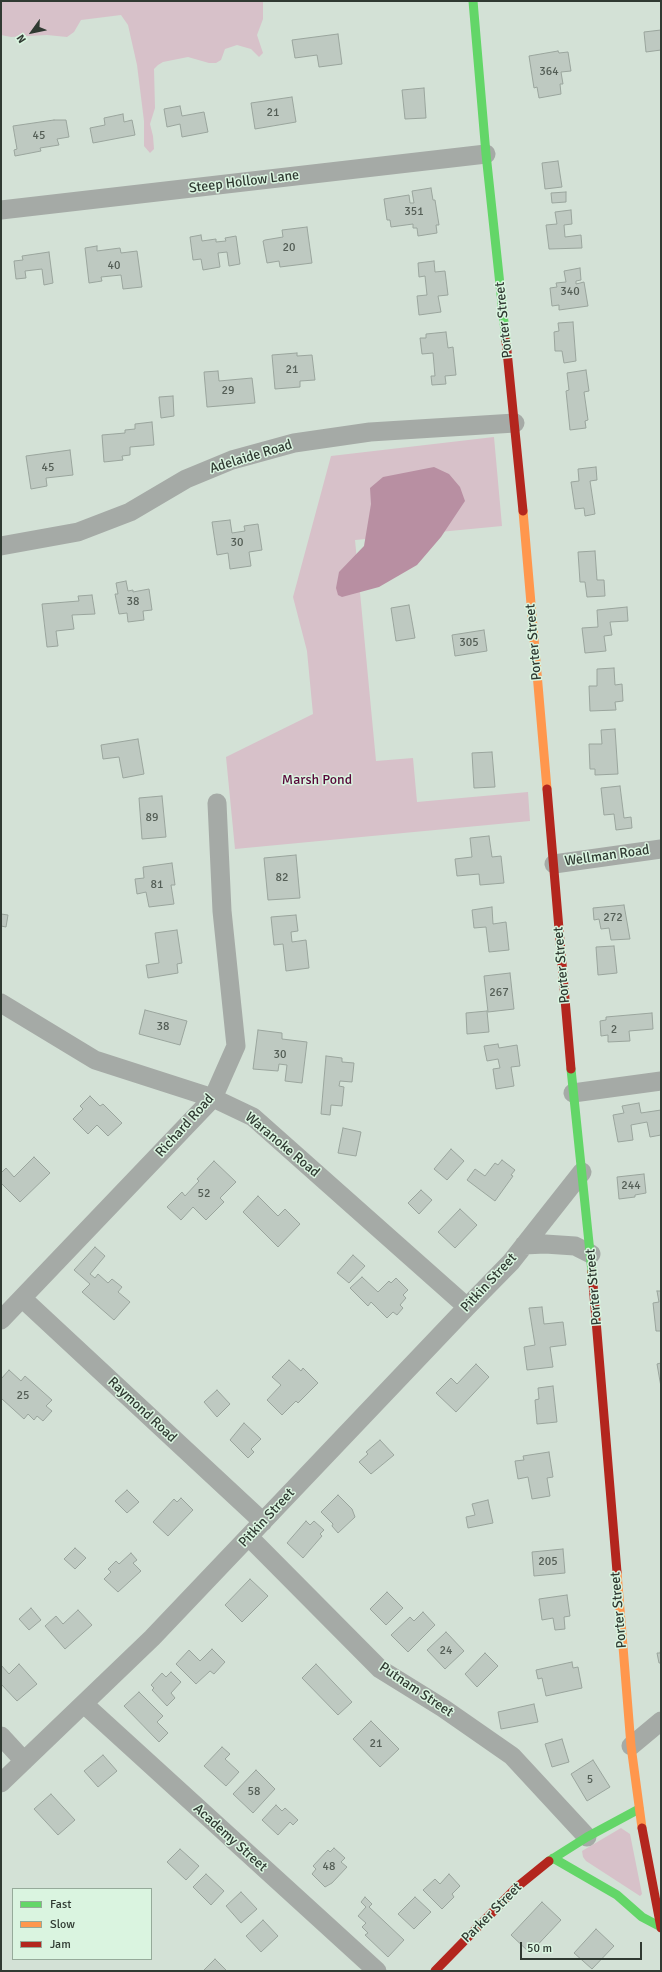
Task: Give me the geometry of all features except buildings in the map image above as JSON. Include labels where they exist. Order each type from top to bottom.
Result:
[{"type":"street","name":"Porter Street","points":[[473,1],[486,154],[515,423],[573,1093],[591,1254],[631,1746],[639,1809],[661,1927]]},
{"type":"street","name":"Steep Hollow Lane","points":[[1,210],[486,154]]},
{"type":"street","name":"Adelaide Road","points":[[1,546],[78,532],[130,512],[186,479],[232,460],[294,444],[370,432],[515,423]]},
{"type":"street","name":"Richard Road","points":[[1,1320],[213,1098],[236,1046],[222,911],[217,803]]},
{"type":"street","name":"Wellman Road","points":[[554,864],[661,849]]},
{"type":"street","name":"Waranoke Road","points":[[1,1003],[95,1060],[213,1098],[253,1117],[467,1307]]},
{"type":"street","points":[[573,1093],[661,1081]]},
{"type":"street","name":"Pitkin Street","points":[[1,1783],[152,1638],[249,1537],[524,1245],[582,1172]]},
{"type":"street","name":"Pitkin Street","points":[[524,1245],[545,1244],[575,1246],[591,1254]]},
{"type":"street","name":"Raymond Road","points":[[22,1298],[263,1522]]},
{"type":"street","name":"Putnam Street","points":[[249,1537],[380,1669],[443,1708],[512,1756],[587,1837]]},
{"type":"street","name":"Academy Street","points":[[84,1704],[377,1971]]},
{"type":"street","points":[[631,1746],[661,1721]]},
{"type":"street","points":[[1,1736],[24,1761]]},
{"type":"street","name":"Parker Street","points":[[435,1971],[517,1887],[553,1858],[587,1837],[639,1809]]},
{"type":"street","points":[[553,1858],[617,1895],[642,1917],[661,1927]]},
{"type":"green space","points":[[1,1],[263,1],[263,19],[257,35],[263,53],[259,57],[251,49],[237,45],[225,49],[221,60],[216,63],[209,63],[188,57],[163,62],[158,65],[154,69],[155,108],[150,124],[154,149],[150,153],[144,146],[144,121],[137,65],[128,25],[121,15],[81,20],[74,32],[67,37],[47,35],[11,37],[1,35]]},
{"type":"green space","name":"Marsh Pond","points":[[494,437],[502,526],[355,540],[376,761],[413,758],[417,802],[528,792],[530,821],[235,849],[226,757],[313,714],[307,651],[293,597],[331,456]]},
{"type":"green space","points":[[621,1828],[630,1834],[642,1894],[640,1896],[586,1861],[583,1857],[582,1851]]},
{"type":"shaded area","points":[[434,467],[449,474],[460,487],[465,501],[441,537],[417,565],[379,587],[342,597],[338,595],[336,588],[339,572],[364,546],[371,504],[370,488],[383,477]]},
{"type":"traffic: fast","points":[[473,1],[486,154],[506,341]]},
{"type":"traffic: fast","points":[[571,1069],[592,1272]]},
{"type":"traffic: fast","points":[[549,1861],[587,1837],[639,1809]]},
{"type":"traffic: fast","points":[[553,1858],[617,1895],[642,1917],[661,1927]]},
{"type":"traffic: slow","points":[[523,511],[547,789]]},
{"type":"traffic: slow","points":[[617,1572],[631,1746],[642,1828]]},
{"type":"traffic: jam","points":[[506,341],[523,511]]},
{"type":"traffic: jam","points":[[547,789],[571,1069]]},
{"type":"traffic: jam","points":[[592,1272],[617,1572]]},
{"type":"traffic: jam","points":[[642,1828],[661,1928]]},
{"type":"traffic: jam","points":[[435,1971],[517,1887],[549,1861]]}]
